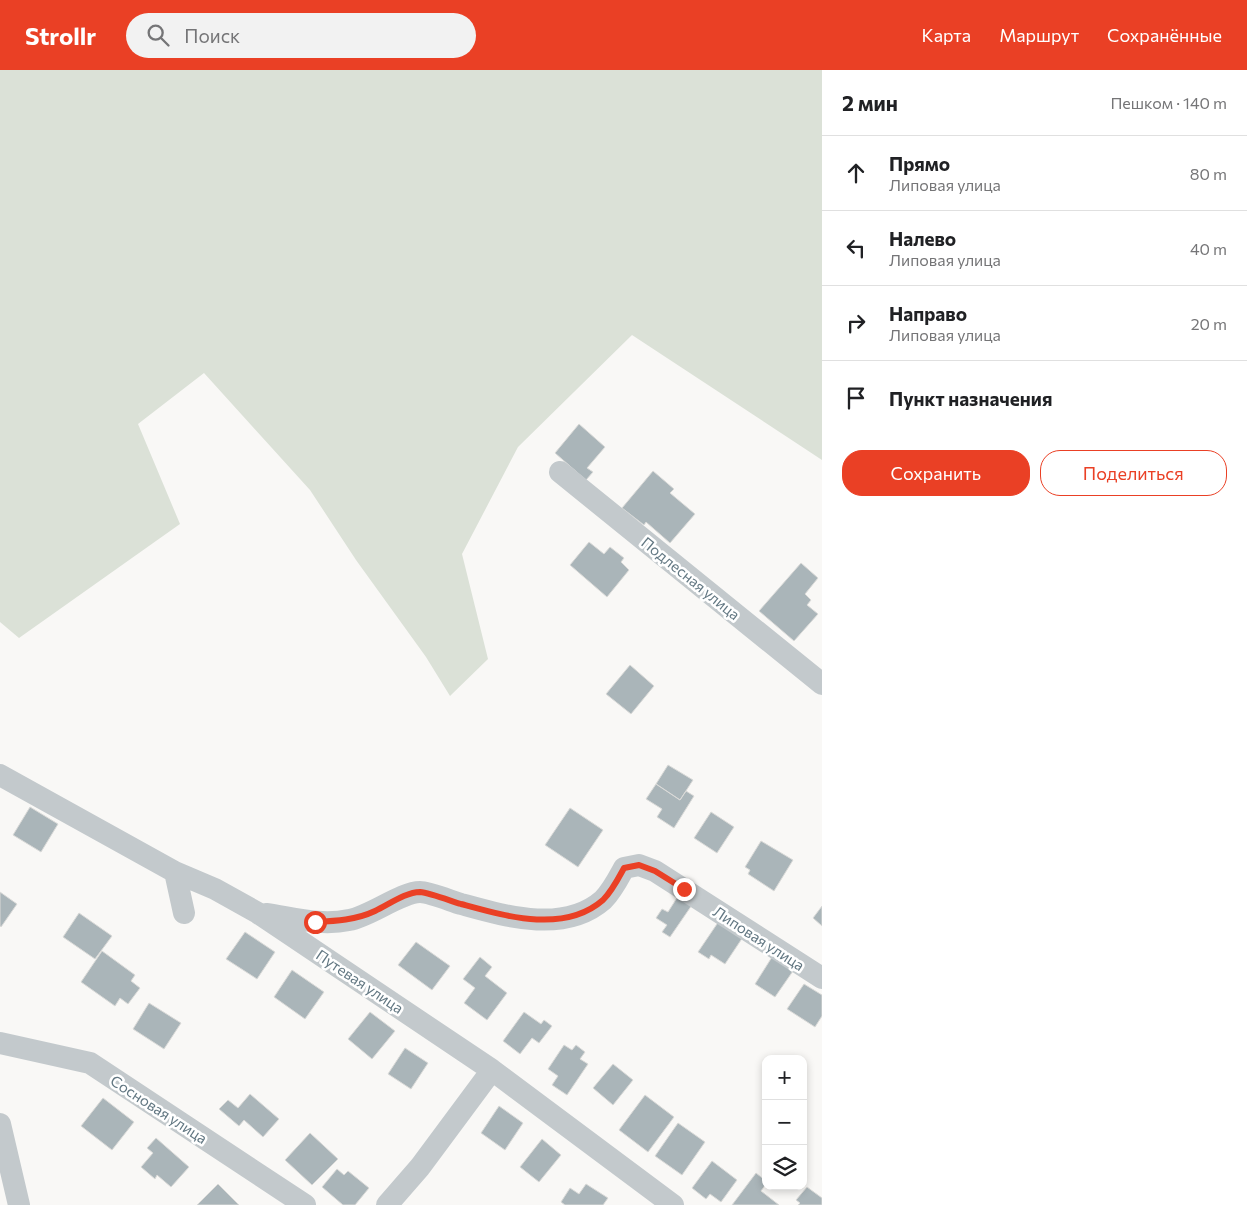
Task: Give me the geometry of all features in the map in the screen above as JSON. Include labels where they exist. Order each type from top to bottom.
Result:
[{"type":"street","name":"Подлесная улица","points":[[560,472],[822,684]]},
{"type":"street","name":"Путевая улица","points":[[0,775],[175,872],[214,889],[258,913],[492,1070],[673,1205]]},
{"type":"street","name":"Липовая улица","points":[[258,913],[315,922],[350,920],[374,911],[398,898],[420,892],[522,918],[558,920],[587,910],[603,900],[615,885],[624,868],[639,865],[655,871],[822,978]]},
{"type":"street","points":[[175,872],[184,912]]},
{"type":"street","name":"Сосновая улица","points":[[0,1042],[90,1063],[305,1205]]},
{"type":"street","points":[[387,1205],[420,1167],[492,1070]]},
{"type":"street","points":[[0,1124],[19,1205]]},
{"type":"shaded area","points":[[0,70],[822,70],[822,460],[632,335],[518,447],[462,554],[488,659],[450,696],[426,657],[356,560],[310,490],[204,373],[138,424],[180,524],[19,638],[0,622]]},
{"type":"building","points":[[579,424],[605,447],[587,468],[593,472],[586,480],[555,453]]},
{"type":"building","points":[[653,471],[674,489],[670,493],[695,514],[670,543],[646,522],[644,525],[622,508]]},
{"type":"building","points":[[589,542],[604,554],[610,547],[624,558],[621,562],[629,570],[607,597],[570,565]]},
{"type":"building","points":[[801,563],[818,578],[805,594],[811,600],[807,605],[818,614],[794,641],[759,611]]},
{"type":"building","points":[[630,665],[654,686],[631,714],[606,694]]},
{"type":"building","points":[[668,765],[693,780],[680,800],[656,784]]},
{"type":"building","points":[[656,784],[680,800],[686,791],[694,796],[674,828],[657,817],[662,809],[646,799]]},
{"type":"building","points":[[30,807],[58,824],[41,852],[13,835]]},
{"type":"building","points":[[570,808],[603,830],[578,867],[545,845]]},
{"type":"building","points":[[711,812],[734,827],[717,853],[694,838]]},
{"type":"building","points":[[761,841],[793,860],[774,891],[748,874],[750,870],[745,867]]},
{"type":"building","points":[[0,892],[17,904],[1,927],[0,926]]},
{"type":"building","points":[[680,893],[694,902],[670,937],[662,932],[667,925],[656,918],[662,909],[668,912]]},
{"type":"building","points":[[822,906],[822,926],[813,918]]},
{"type":"building","points":[[79,913],[112,936],[95,959],[63,937]]},
{"type":"building","points":[[719,921],[743,937],[725,964],[711,955],[709,959],[698,952]]},
{"type":"building","points":[[245,932],[275,952],[257,979],[226,959]]},
{"type":"building","points":[[416,942],[450,966],[432,990],[398,965]]},
{"type":"building","points":[[102,951],[135,975],[131,981],[140,988],[128,1004],[120,998],[115,1006],[81,982]]},
{"type":"building","points":[[480,957],[492,967],[485,976],[507,993],[487,1020],[464,1003],[475,988],[463,979]]},
{"type":"building","points":[[772,957],[793,971],[775,997],[755,984]]},
{"type":"building","points":[[292,970],[324,992],[305,1019],[274,997]]},
{"type":"building","points":[[804,984],[822,995],[822,1016],[815,1027],[787,1009]]},
{"type":"building","points":[[149,1003],[181,1023],[164,1049],[133,1029]]},
{"type":"building","points":[[370,1012],[395,1031],[372,1059],[348,1039]]},
{"type":"building","points":[[524,1012],[541,1024],[544,1020],[552,1026],[539,1043],[532,1038],[520,1054],[503,1041]]},
{"type":"building","points":[[564,1045],[572,1050],[576,1045],[585,1052],[580,1059],[588,1064],[567,1095],[552,1085],[558,1076],[548,1069]]},
{"type":"building","points":[[405,1048],[428,1063],[411,1089],[388,1074]]},
{"type":"building","points":[[613,1064],[633,1080],[613,1105],[593,1088]]},
{"type":"building","points":[[250,1094],[279,1119],[263,1137],[244,1120],[239,1126],[219,1109],[228,1100],[238,1108]]},
{"type":"building","points":[[645,1095],[674,1117],[648,1152],[619,1130]]},
{"type":"building","points":[[103,1098],[134,1122],[112,1150],[81,1126]]},
{"type":"building","points":[[499,1106],[523,1123],[505,1150],[481,1133]]},
{"type":"building","points":[[678,1123],[705,1142],[682,1175],[655,1156]]},
{"type":"building","points":[[310,1133],[338,1159],[312,1185],[285,1160]]},
{"type":"building","points":[[156,1138],[189,1167],[171,1187],[157,1175],[155,1179],[141,1167],[153,1153],[147,1148]]},
{"type":"building","points":[[542,1139],[561,1155],[539,1182],[520,1167]]},
{"type":"building","points":[[712,1161],[737,1180],[721,1202],[710,1194],[706,1199],[692,1188]]},
{"type":"building","points":[[337,1169],[344,1175],[348,1171],[369,1188],[355,1205],[343,1205],[322,1187]]},
{"type":"building","points":[[756,1173],[762,1178],[761,1191],[779,1205],[732,1205]]},
{"type":"building","points":[[218,1184],[239,1205],[197,1205]]},
{"type":"building","points":[[586,1184],[608,1198],[603,1205],[565,1205],[561,1202],[570,1188],[579,1194]]},
{"type":"building","points":[[807,1187],[822,1198],[822,1205],[798,1205],[800,1203],[796,1200],[804,1190],[807,1190]]},
{"type":"route","points":[[315,922],[350,920],[374,911],[398,898],[420,892],[484,910],[522,918],[558,920],[587,910],[603,900],[615,885],[624,868],[639,865],[655,871],[684,889]]}]
